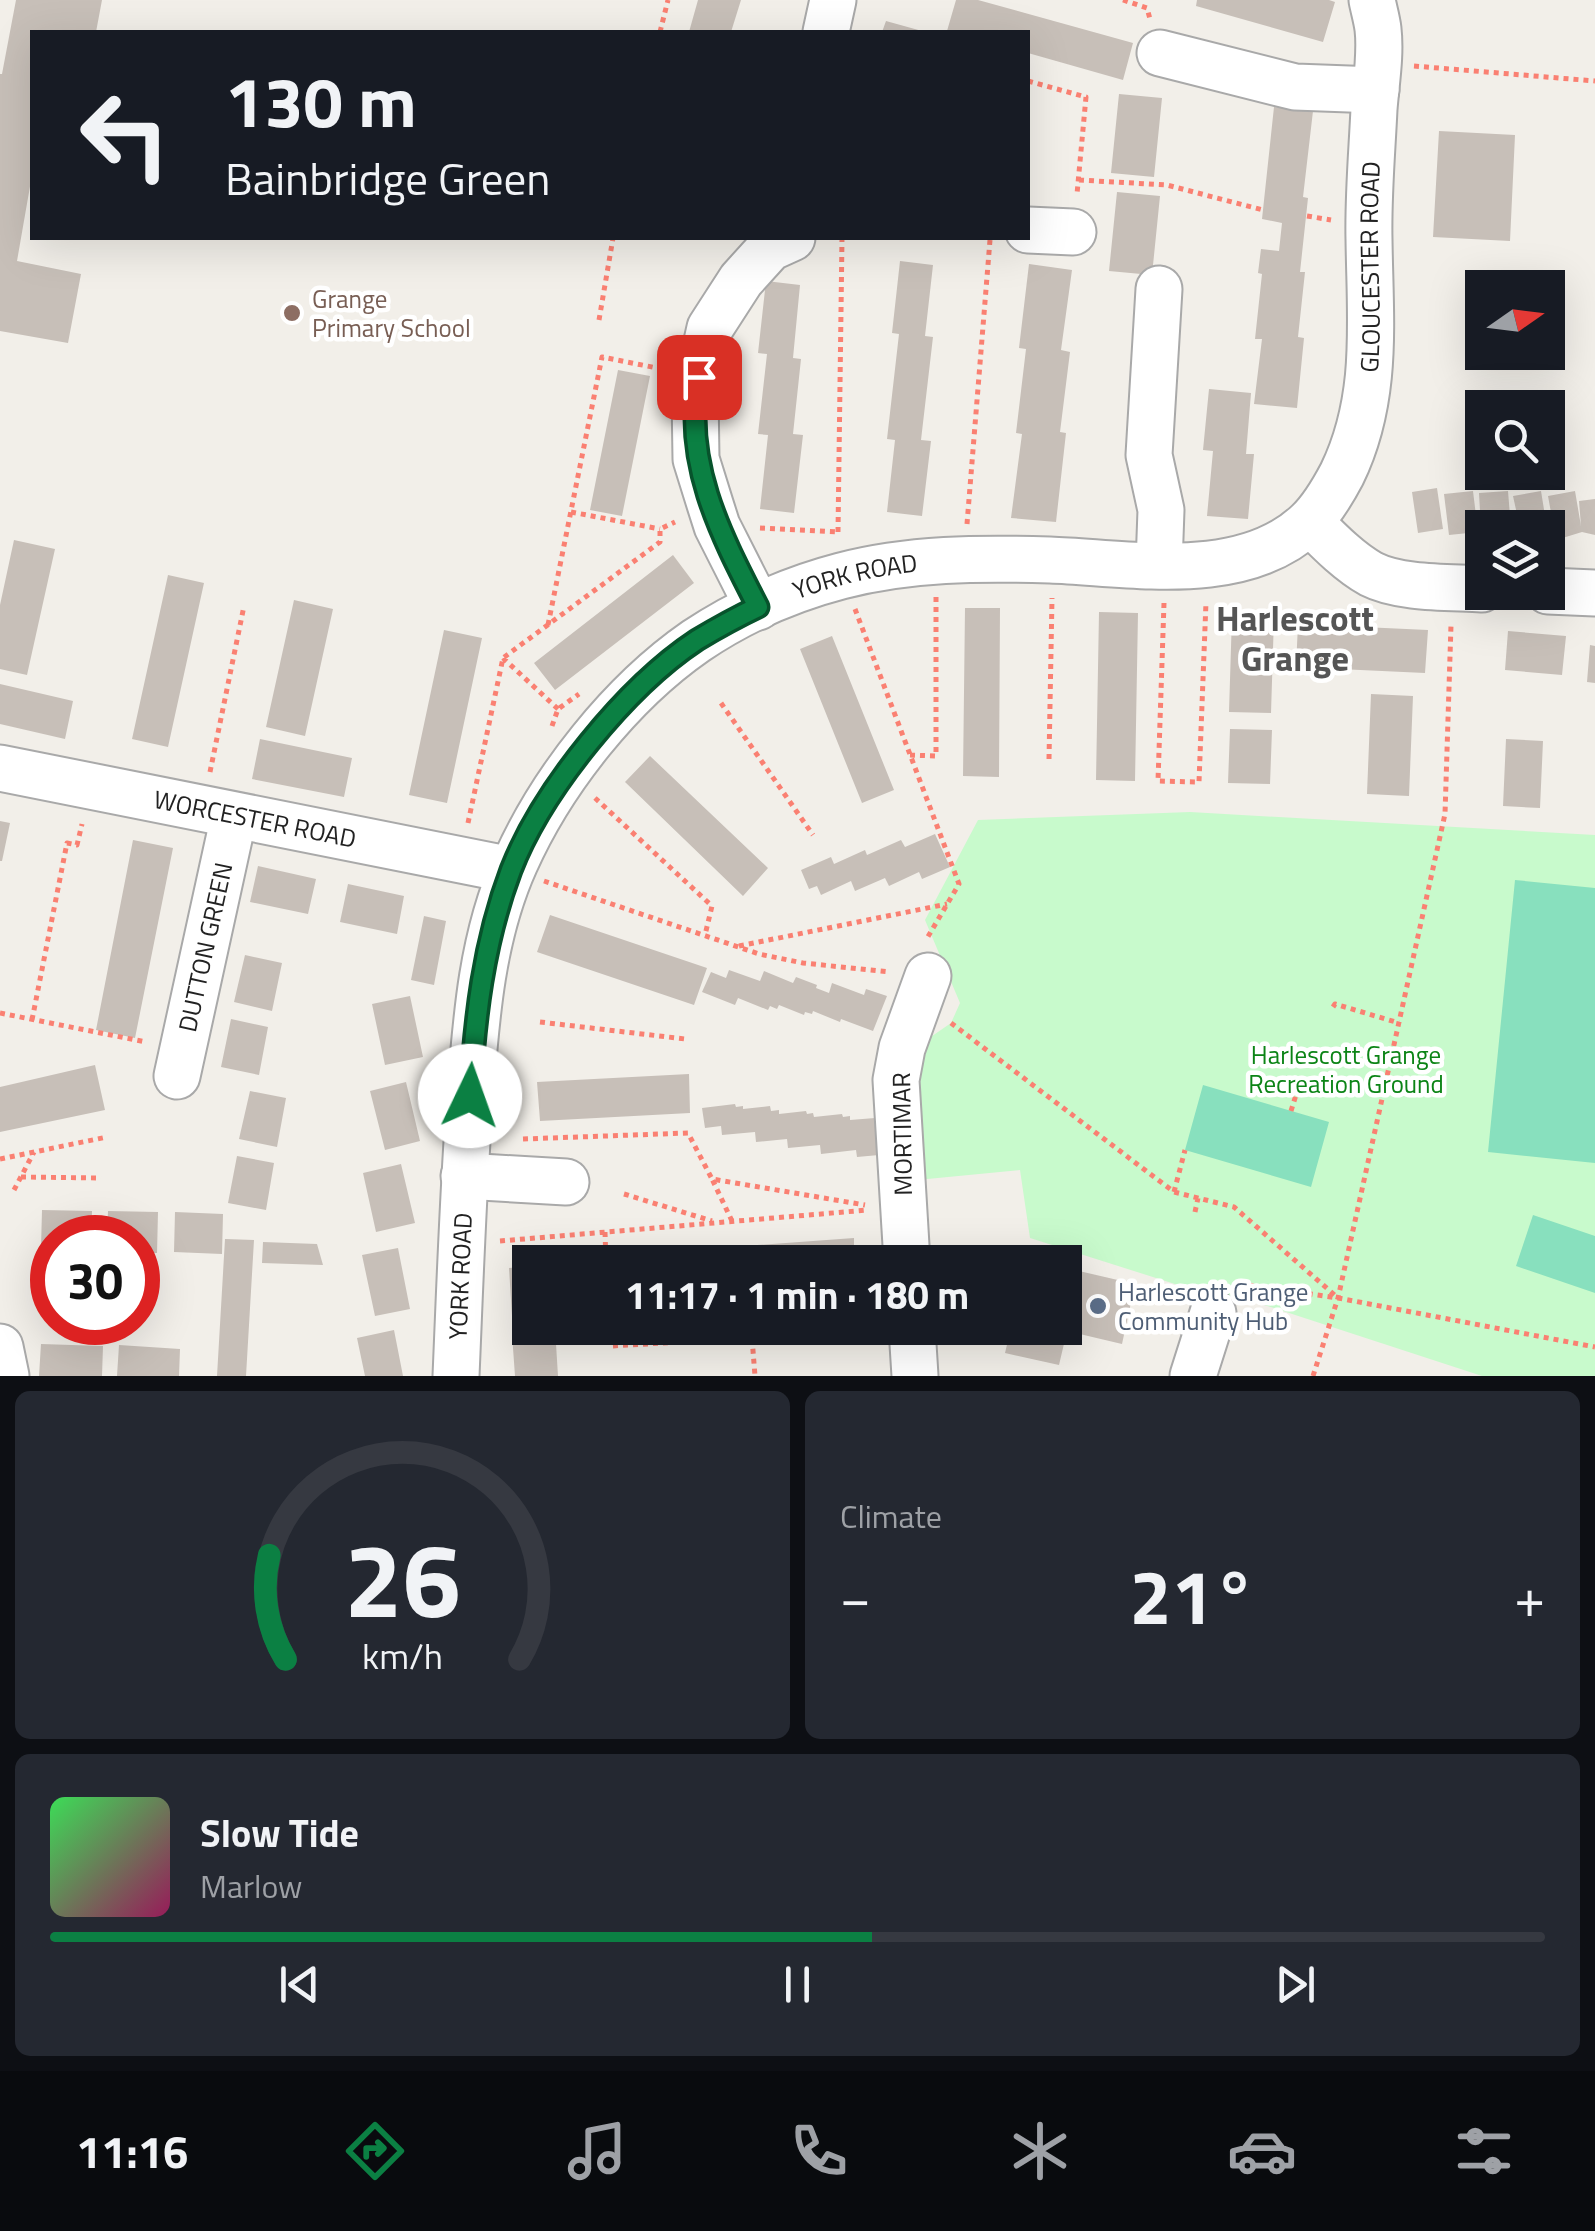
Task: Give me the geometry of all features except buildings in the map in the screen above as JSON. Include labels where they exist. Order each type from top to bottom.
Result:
[{"type":"street","points":[[826,30],[833,0]]},
{"type":"street","name":"GLOUCESTER ROAD","points":[[1310,522],[1334,490],[1354,449],[1366,406],[1370,351],[1369,226],[1379,32],[1372,0]]},
{"type":"street","points":[[1160,52],[1294,88],[1376,77]]},
{"type":"street","points":[[1030,230],[1073,232]]},
{"type":"street","points":[[758,607],[713,515],[696,459],[695,395],[710,328],[741,280],[770,248],[788,240]]},
{"type":"street","points":[[1159,289],[1149,455],[1177,565]]},
{"type":"street","points":[[1310,522],[1373,575],[1417,586],[1465,588]]},
{"type":"street","name":"YORK ROAD","points":[[456,1376],[476,1012],[490,936],[512,870],[539,814],[612,717],[653,676],[694,642],[758,607],[843,575],[950,559],[1177,565],[1236,561],[1277,546],[1310,522]]},
{"type":"street","points":[[1565,592],[1595,593]]},
{"type":"street","name":"WORCESTER ROAD","points":[[0,768],[512,870]]},
{"type":"street","name":"DUTTON GREEN","points":[[180,1063],[218,813]]},
{"type":"street","name":"MORTIMAR","points":[[906,1245],[896,1080],[902,1048],[926,995]]},
{"type":"street","name":"YORK ROAD","points":[[464,1176],[566,1182]]},
{"type":"street","points":[[1194,1376],[1213,1313]]},
{"type":"street","points":[[913,1345],[915,1376]]},
{"type":"street","points":[[0,1347],[6,1376]]},
{"type":"path","points":[[660,30],[668,0]]},
{"type":"path","points":[[1376,77],[1595,81]]},
{"type":"path","points":[[1030,82],[1086,98],[1073,232]]},
{"type":"path","points":[[1078,180],[1167,186],[1263,210]]},
{"type":"path","points":[[600,320],[613,240]]},
{"type":"path","points":[[571,512],[660,530],[713,515],[838,532],[842,240]]},
{"type":"path","points":[[910,755],[936,756],[950,559],[990,240]]},
{"type":"path","points":[[548,624],[602,357],[699,377]]},
{"type":"path","points":[[460,860],[503,658],[660,542],[660,530]]},
{"type":"path","points":[[1049,759],[1052,560]]},
{"type":"path","points":[[1177,565],[1199,782],[1158,781],[1177,565]]},
{"type":"path","points":[[843,575],[958,884],[947,904],[926,995]]},
{"type":"path","points":[[218,813],[244,606]]},
{"type":"path","points":[[1313,1376],[1338,1298],[1445,814],[1466,610]]},
{"type":"path","points":[[503,658],[558,709]]},
{"type":"path","points":[[721,703],[813,835]]},
{"type":"path","points":[[568,772],[712,906],[705,936]]},
{"type":"path","points":[[32,1020],[66,842],[77,846],[90,786]]},
{"type":"path","points":[[512,870],[759,954],[926,995],[1174,1192],[1234,1208],[1338,1298]]},
{"type":"path","points":[[737,946],[947,904]]},
{"type":"path","points":[[1333,1008],[1335,1004],[1399,1023]]},
{"type":"path","points":[[0,1013],[180,1063]]},
{"type":"path","points":[[540,1022],[685,1039]]},
{"type":"path","points":[[1291,1111],[1299,1085]]},
{"type":"path","points":[[522,1139],[688,1134],[732,1221]]},
{"type":"path","points":[[0,1159],[107,1137]]},
{"type":"path","points":[[1174,1192],[1184,1150]]},
{"type":"path","points":[[14,1190],[34,1152]]},
{"type":"path","points":[[21,1177],[100,1178]]},
{"type":"path","points":[[462,1244],[883,1208],[712,1179]]},
{"type":"path","points":[[624,1194],[717,1222]]},
{"type":"path","points":[[1195,1212],[1198,1198]]},
{"type":"path","points":[[605,1232],[605,1245]]},
{"type":"path","points":[[1213,1313],[1242,1284],[1338,1298],[1595,1347]]},
{"type":"path","points":[[753,1345],[755,1376]]},
{"type":"green space","name":"Harlescott Grange Recreation Ground","points":[[1190,812],[1595,835],[1595,1376],[1482,1376],[1252,1301],[1178,1285],[1082,1255],[1082,1245],[1052,1245],[1030,1238],[1020,1170],[917,1180],[909,1052],[951,1023],[960,1003],[925,920],[978,820]]},
{"type":"green space","points":[[1515,880],[1595,888],[1595,1163],[1488,1152]]},
{"type":"green space","points":[[1203,1085],[1329,1122],[1311,1187],[1185,1150]]},
{"type":"green space","points":[[1533,1215],[1595,1236],[1595,1293],[1516,1266]]},
{"type":"place","name":"Grange Primary School","points":[[292,313]]},
{"type":"place","name":"Harlescott Grange Community Hub","points":[[1098,1306]]},
{"type":"district","name":"Harlescott Grange","points":[[1295,639]]},
{"type":"route","points":[[470,1096],[476,1012],[490,936],[512,870],[539,814],[612,717],[653,676],[694,642],[758,607],[717,526],[696,459],[695,395],[699,377]]}]
